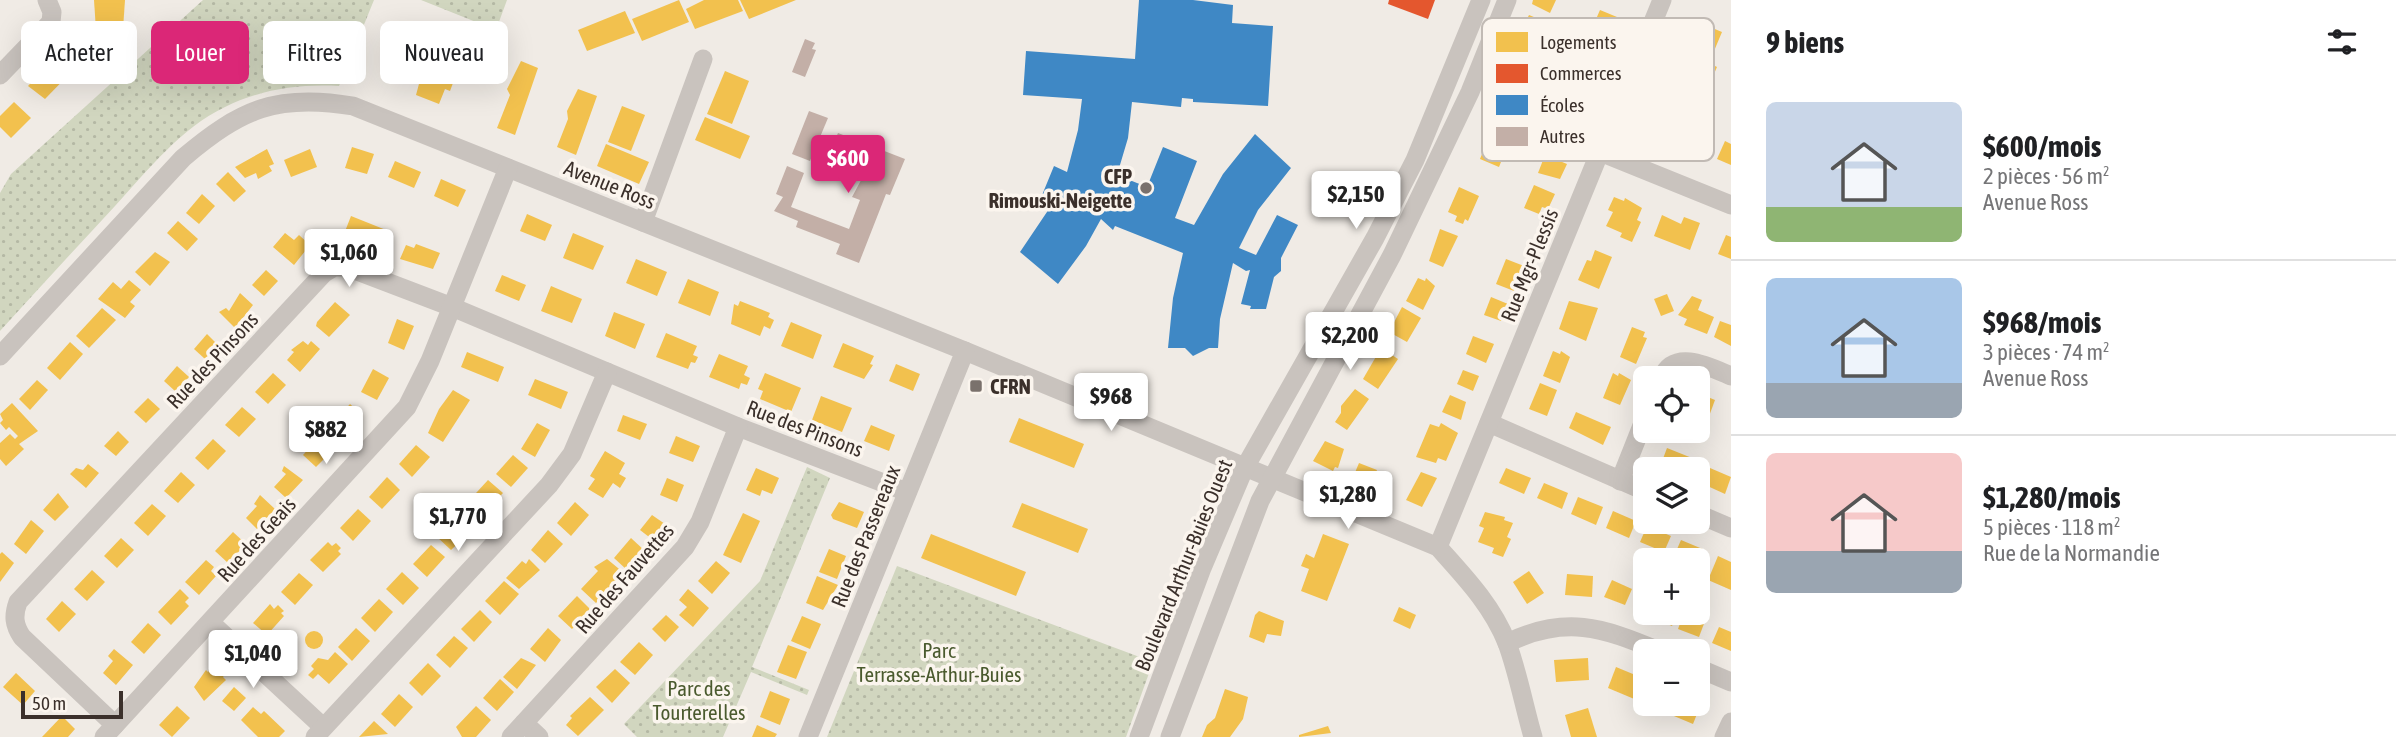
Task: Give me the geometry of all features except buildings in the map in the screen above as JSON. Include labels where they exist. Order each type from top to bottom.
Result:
[{"type":"street","points":[[0,75],[51,22],[52,12],[47,0]]},
{"type":"street","name":"Boulevard Arthur-Buies Ouest","points":[[1139,737],[1202,568],[1244,468],[1376,238],[1415,160],[1481,0]]},
{"type":"street","points":[[1500,18],[1507,0]]},
{"type":"street","name":"Rue Mgr-Plessis","points":[[1655,18],[1662,0]]},
{"type":"street","points":[[643,222],[703,59]]},
{"type":"street","points":[[1170,737],[1231,575],[1271,479],[1392,255],[1482,64]]},
{"type":"street","name":"Avenue Ross","points":[[0,356],[183,158],[209,137],[259,109],[286,102],[308,101],[353,106],[965,352],[1438,547]]},
{"type":"street","name":"Rue Mgr-Plessis","points":[[1438,547],[1596,161]]},
{"type":"street","points":[[1622,161],[1731,205]]},
{"type":"street","name":"Rue des Geais","points":[[109,731],[407,407],[452,307],[508,168]]},
{"type":"street","name":"Rue des Pinsons","points":[[109,731],[22,637],[16,627],[14,614],[18,602],[324,273],[334,267],[348,267],[452,307],[738,428],[907,492]]},
{"type":"street","name":"Rue des Passereaux","points":[[808,737],[965,352]]},
{"type":"street","points":[[1672,366],[1680,362],[1698,362],[1707,366]]},
{"type":"street","points":[[1710,367],[1731,376]]},
{"type":"street","points":[[211,623],[319,732],[549,485],[572,454],[607,372]]},
{"type":"street","points":[[1489,423],[1633,486]]},
{"type":"street","name":"Rue des Fauvettes","points":[[518,730],[685,547],[701,522],[738,428]]},
{"type":"street","points":[[1620,481],[1635,443]]},
{"type":"street","points":[[1710,519],[1731,528]]},
{"type":"street","points":[[1438,547],[1474,587],[1507,643],[1533,737]]},
{"type":"street","points":[[1507,643],[1525,635],[1565,626],[1588,625],[1633,641]]},
{"type":"street","points":[[1710,673],[1731,682]]},
{"type":"street","points":[[1724,737],[1731,722]]},
{"type":"street","points":[[518,730],[539,737]]},
{"type":"green space","points":[[203,0],[374,0],[365,21],[263,21],[263,84],[340,84],[339,86],[295,87],[267,92],[225,107],[194,126],[153,164],[0,331],[0,193],[11,174],[110,84],[137,84],[137,60],[151,47],[151,84],[249,84],[249,21],[180,21]]},
{"type":"green space","points":[[421,0],[507,0],[499,21],[474,21]]},
{"type":"green space","name":"Parc des Tourterelles","points":[[807,467],[830,478],[752,667],[809,690],[807,695],[751,672],[723,737],[637,737],[624,724],[760,581]]},
{"type":"green space","name":"Parc Terrasse-Arthur-Buies","points":[[897,566],[1153,662],[1126,737],[827,737]]},
{"type":"place","name":"CFP Rimouski-Neigette","points":[[1146,188]]},
{"type":"place","name":"CFRN","points":[[976,386]]}]
